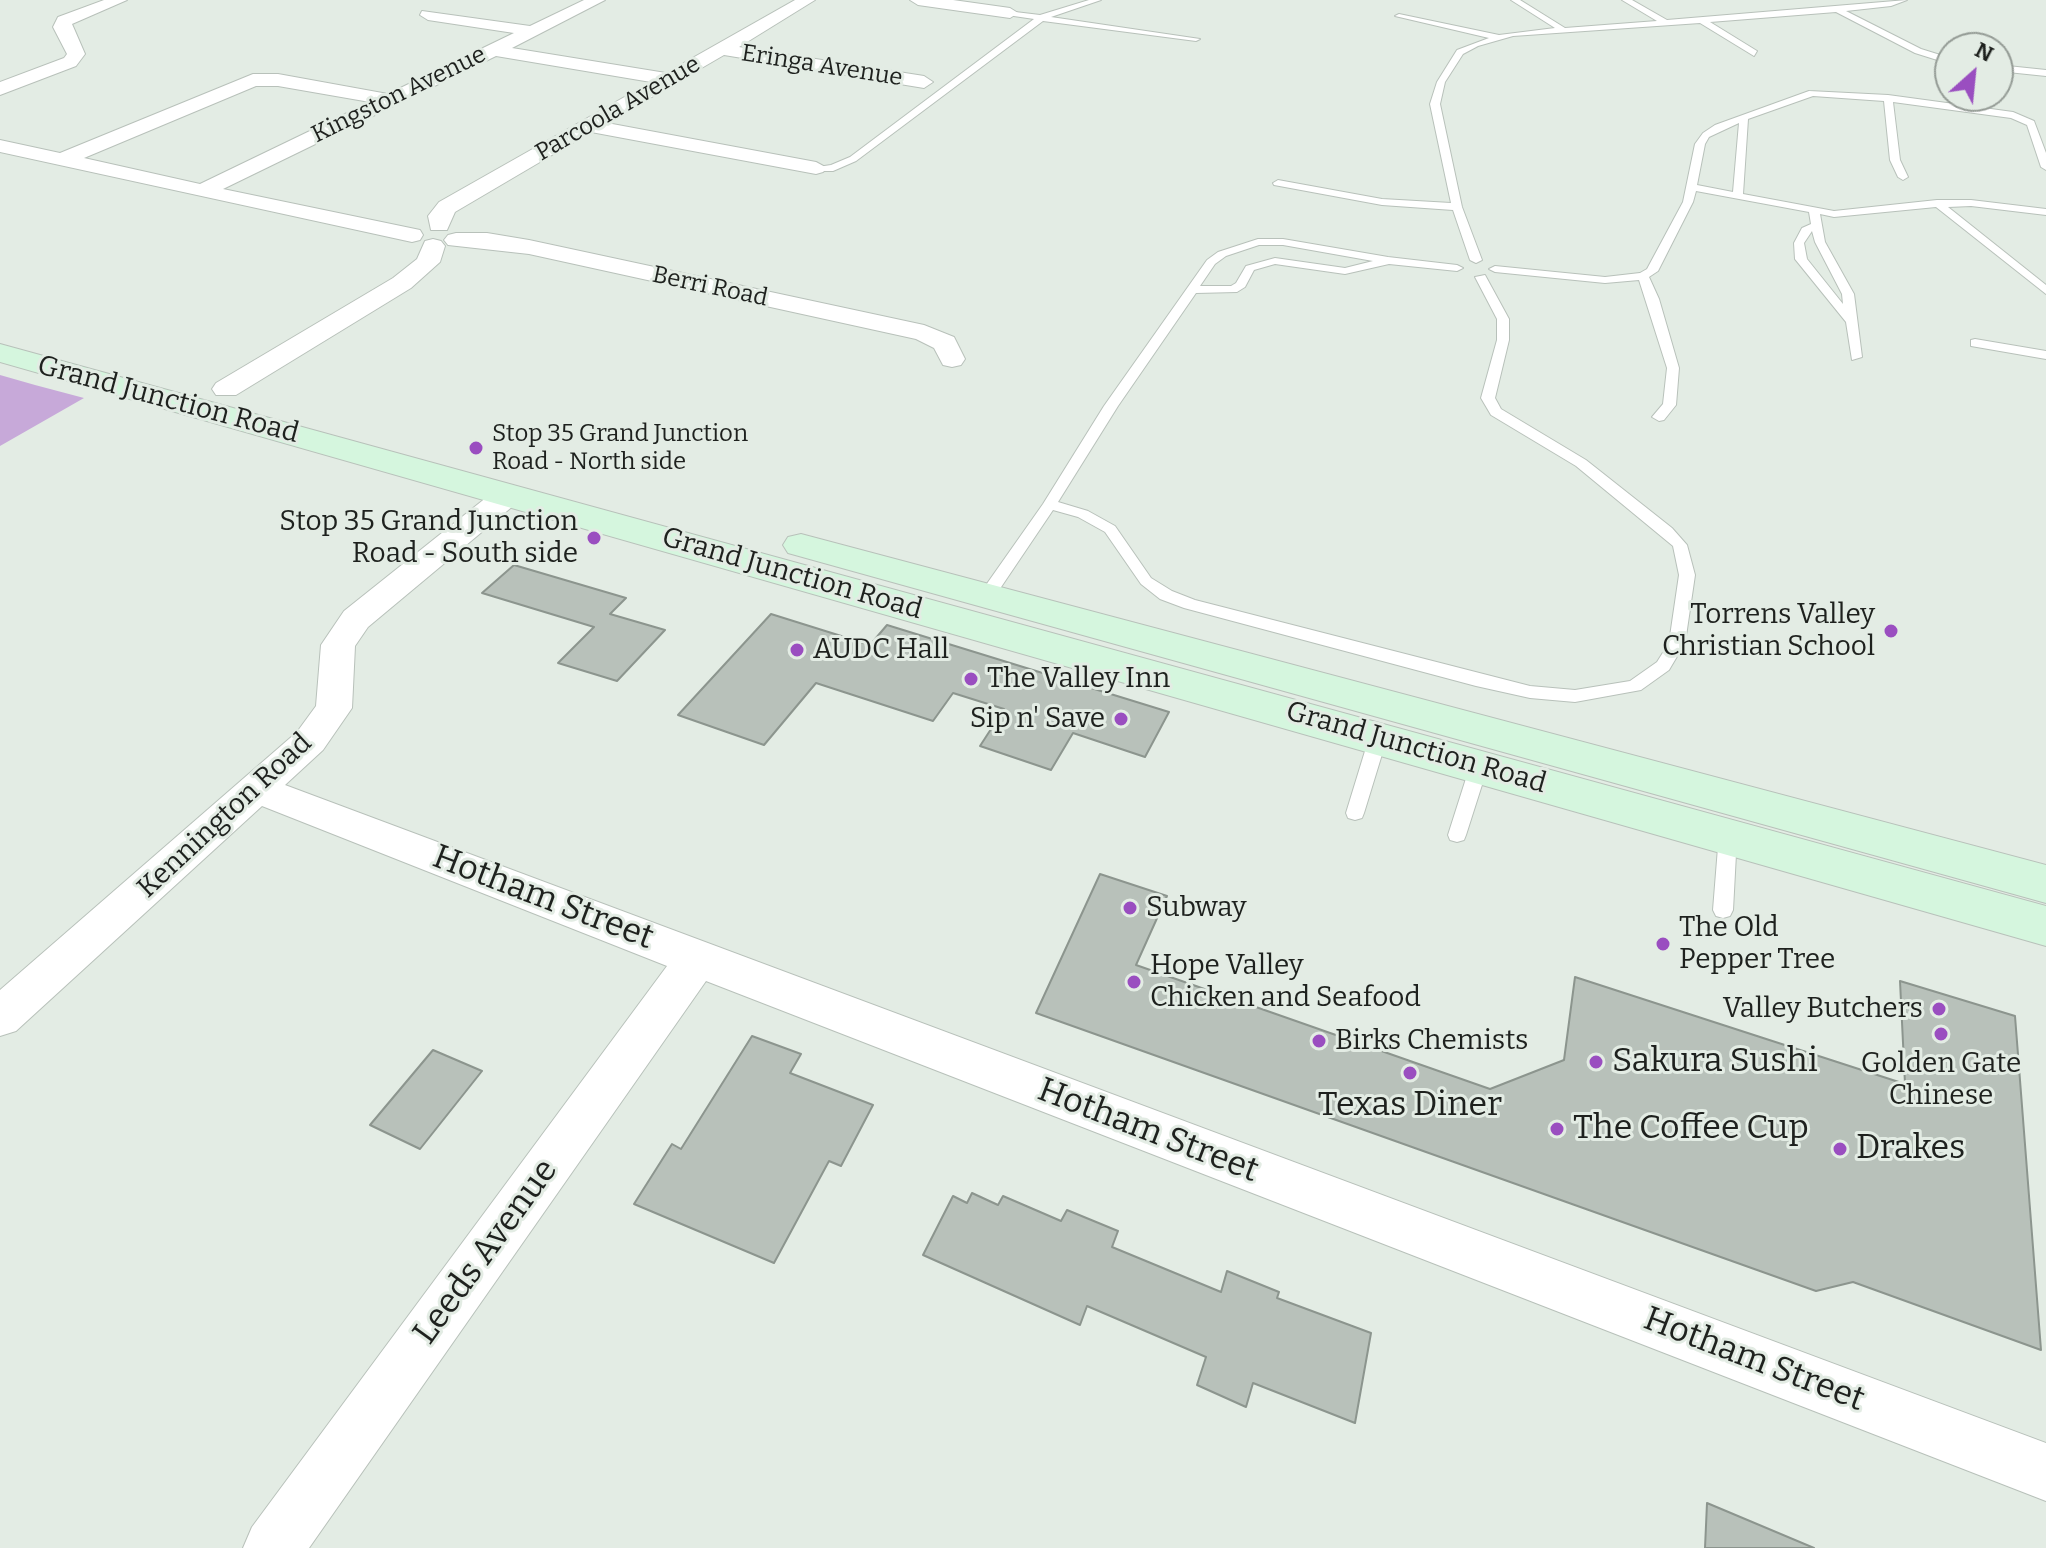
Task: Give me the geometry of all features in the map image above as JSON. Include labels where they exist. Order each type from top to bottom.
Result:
[{"type":"main road","name":"Grand Junction Road","points":[[0,328],[226,389],[521,484]]},
{"type":"main road","name":"Grand Junction Road","points":[[0,353],[197,408],[521,484],[976,609],[1378,738],[2046,926]]},
{"type":"main road","points":[[197,408],[226,389]]},
{"type":"main road","name":"Grand Junction Road","points":[[976,609],[1311,683],[2046,884]]},
{"type":"main road","points":[[1311,683],[1378,738]]},
{"type":"main road","points":[[1479,766],[1529,742]]},
{"type":"main road","points":[[1665,779],[1663,788],[1681,802],[1745,822],[1844,867]]},
{"type":"street","points":[[0,89],[70,62],[76,54],[62,27],[64,21],[119,0]]},
{"type":"street","name":"Kingston Avenue","points":[[202,191],[597,0]]},
{"type":"street","name":"Parcoola Avenue","points":[[226,389],[402,283],[428,262],[439,216],[447,207],[807,0]]},
{"type":"street","points":[[918,0],[1010,13]]},
{"type":"street","points":[[428,15],[531,31]]},
{"type":"street","name":"Eringa Avenue","points":[[721,49],[924,82]]},
{"type":"street","points":[[493,50],[668,79]]},
{"type":"street","points":[[62,160],[253,80],[278,80],[389,100]]},
{"type":"street","points":[[589,126],[816,168]]},
{"type":"street","name":"Berri Road","points":[[0,146],[387,232],[487,240],[529,247],[924,333],[945,343],[952,359]]},
{"type":"street","name":"Kennington Road","points":[[0,1017],[259,790],[310,741],[334,708],[338,645],[356,619],[521,484]]},
{"type":"street","name":"Hotham Street","points":[[259,790],[1088,1109],[2042,1469]]},
{"type":"street","name":"Leeds Avenue","points":[[273,1548],[698,957]]},
{"type":"lane","points":[[816,168],[833,168],[853,159],[1041,18],[1097,0]]},
{"type":"lane","points":[[1515,0],[1563,30]]},
{"type":"lane","points":[[1626,0],[1666,23]]},
{"type":"lane","points":[[1050,504],[1083,514],[1110,529],[1146,581],[1166,595],[1190,604],[1530,692],[1575,696],[1635,686],[1663,666],[1677,643],[1687,575],[1680,545],[1667,531],[1581,463],[1496,412],[1488,398],[1503,340],[1503,319],[1488,273],[1476,260],[1457,207],[1435,104],[1441,82],[1453,60],[1475,44],[1496,37],[1837,10],[1903,0]]},
{"type":"lane","points":[[1763,7],[1777,14]]},
{"type":"lane","points":[[1837,10],[1934,56]]},
{"type":"lane","points":[[1010,13],[1196,39]]},
{"type":"lane","points":[[1399,16],[1496,37]]},
{"type":"lane","points":[[1701,20],[1754,53]]},
{"type":"lane","points":[[2014,70],[2046,73]]},
{"type":"lane","points":[[976,609],[1050,504],[1111,406],[1211,262],[1222,254],[1258,242],[1283,242],[1457,268],[1467,275],[1488,273],[1605,280],[1643,276],[1652,271],[1688,202],[1700,144],[1706,135],[1718,127],[1812,93],[1888,98],[2026,119],[2031,123],[2046,167]]},
{"type":"lane","points":[[1888,98],[1895,160],[1903,177]]},
{"type":"lane","points":[[1738,194],[1744,120]]},
{"type":"lane","points":[[1278,183],[1382,202],[1457,207]]},
{"type":"lane","points":[[1693,187],[1834,214],[1937,203],[1983,204],[2046,212]]},
{"type":"lane","points":[[1937,203],[2046,291]]},
{"type":"lane","points":[[1814,212],[1820,242],[1846,286],[1856,357]]},
{"type":"lane","points":[[1817,225],[1806,230],[1799,243],[1801,259],[1851,321]]},
{"type":"lane","points":[[1193,289],[1233,290],[1241,285],[1250,268],[1275,261],[1345,271],[1388,260]]},
{"type":"lane","points":[[1457,268],[1459,262],[1476,260]]},
{"type":"lane","points":[[1643,276],[1673,368],[1669,405],[1659,417]]},
{"type":"lane","points":[[1975,343],[2046,355]]},
{"type":"lane","points":[[1355,813],[1378,738]]},
{"type":"lane","points":[[1457,835],[1479,766]]},
{"type":"lane","points":[[1723,910],[1728,835]]},
{"type":"shaded area","points":[[0,375],[35,385],[84,398],[0,446]]},
{"type":"building","points":[[514,565],[626,598],[610,614],[665,630],[617,681],[558,663],[594,627],[482,593]]},
{"type":"building","points":[[771,614],[870,645],[887,625],[1169,712],[1145,757],[1073,733],[1051,770],[980,746],[1004,709],[953,693],[933,721],[816,683],[764,745],[678,715]]},
{"type":"building","points":[[1100,874],[1167,896],[1136,965],[1490,1089],[1564,1060],[1575,977],[1905,1084],[1900,981],[2015,1016],[2041,1350],[1853,1282],[1816,1291],[1036,1013]]},
{"type":"building","points":[[752,1036],[801,1054],[790,1073],[873,1105],[841,1166],[829,1161],[774,1263],[634,1204],[672,1144],[681,1149]]},
{"type":"building","points":[[433,1050],[482,1071],[420,1149],[370,1125]]},
{"type":"building","points":[[972,1193],[998,1205],[1003,1196],[1061,1221],[1067,1210],[1118,1231],[1112,1247],[1221,1292],[1227,1271],[1279,1292],[1277,1298],[1371,1333],[1355,1423],[1253,1383],[1246,1407],[1197,1385],[1206,1357],[1087,1306],[1080,1325],[923,1255],[953,1196],[967,1203]]},
{"type":"building","points":[[1707,1503],[1814,1548],[1705,1548]]},
{"type":"place","name":"Stop 35 Grand Junction Road - North side","points":[[476,448]]},
{"type":"place","name":"Stop 35 Grand Junction Road - South side","points":[[594,538]]},
{"type":"place","name":"Torrens Valley Christian School","points":[[1891,631]]},
{"type":"place","name":"AUDC Hall","points":[[797,650]]},
{"type":"place","name":"The Valley Inn","points":[[971,679]]},
{"type":"place","name":"Sip n' Save","points":[[1121,719]]},
{"type":"place","name":"Subway","points":[[1130,908]]},
{"type":"place","name":"The Old Pepper Tree","points":[[1663,944]]},
{"type":"place","name":"Hope Valley Chicken and Seafood","points":[[1134,982]]},
{"type":"place","name":"Valley Butchers","points":[[1939,1009]]},
{"type":"place","name":"Golden Gate Chinese","points":[[1941,1034]]},
{"type":"place","name":"Birks Chemists","points":[[1319,1041]]},
{"type":"place","name":"Sakura Sushi","points":[[1596,1062]]},
{"type":"place","name":"Texas Diner","points":[[1410,1073]]},
{"type":"place","name":"The Coffee Cup","points":[[1557,1129]]},
{"type":"place","name":"Drakes","points":[[1840,1149]]}]
